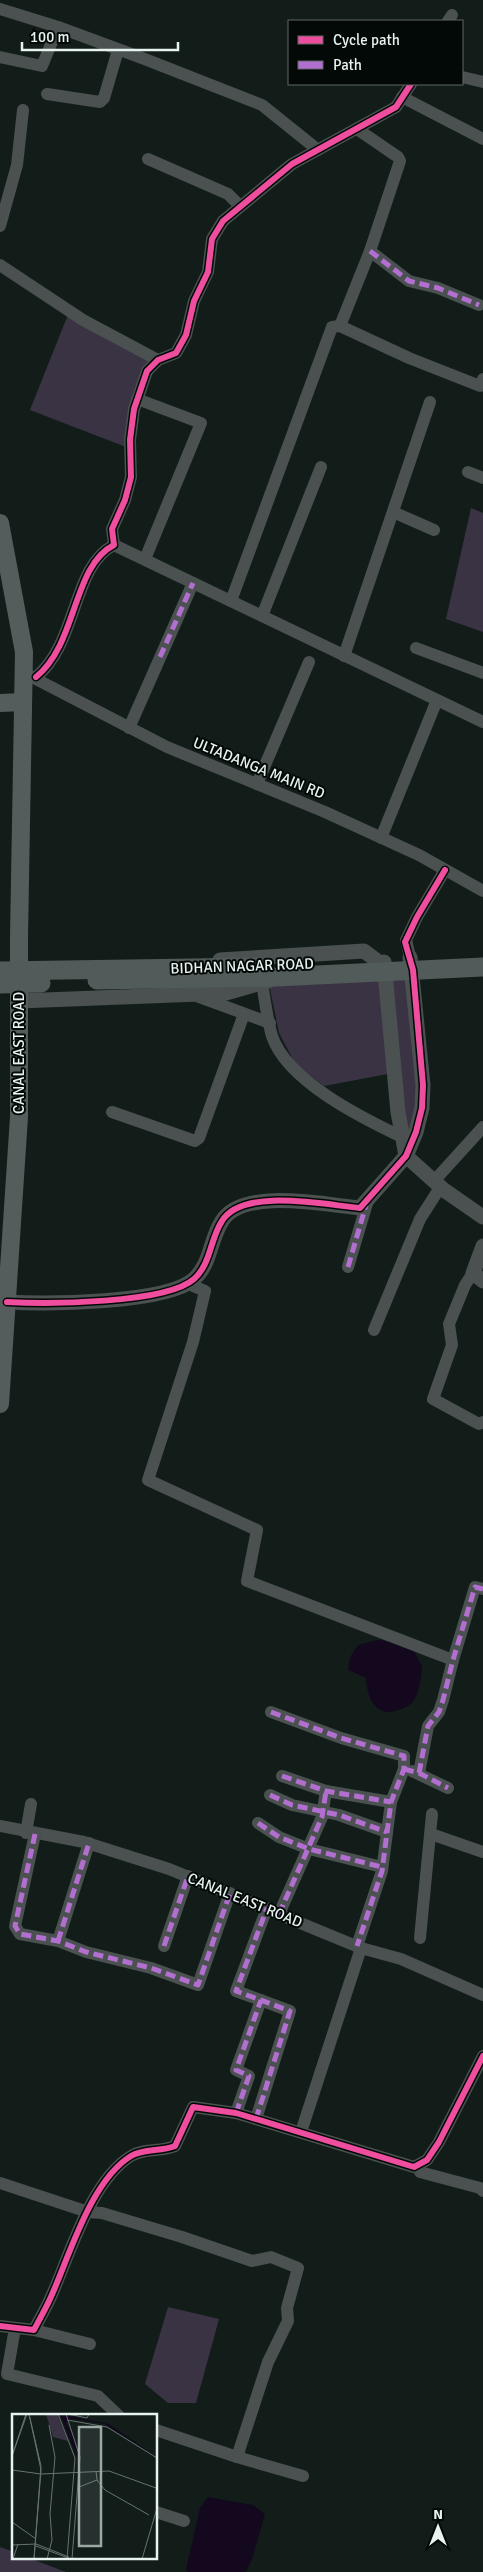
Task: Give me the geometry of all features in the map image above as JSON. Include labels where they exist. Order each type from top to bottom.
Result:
[{"type":"main road","name":"CANAL EAST ROAD","points":[[0,523],[30,675],[13,702],[19,964],[19,1117],[0,1404]]},
{"type":"main road","name":"BIDHAN NAGAR ROAD","points":[[411,964],[483,955]]},
{"type":"main road","name":"BIDHAN NAGAR ROAD","points":[[0,984],[264,976],[381,964],[483,967]]},
{"type":"main road","name":"BIDHAN NAGAR ROAD","points":[[0,971],[264,976]]},
{"type":"street","points":[[0,9],[58,27],[217,85],[262,105],[318,150]]},
{"type":"street","points":[[0,57],[42,66],[58,27]]},
{"type":"street","points":[[47,94],[100,102],[104,98],[118,50]]},
{"type":"street","points":[[463,77],[483,82]]},
{"type":"street","points":[[114,545],[112,529],[125,500],[131,477],[130,440],[137,399],[147,371],[158,360],[176,353],[186,335],[194,300],[208,272],[212,239],[223,221],[292,164],[396,106],[410,85]]},
{"type":"street","points":[[402,97],[483,140]]},
{"type":"street","points":[[0,226],[17,165],[22,110]]},
{"type":"street","points":[[340,326],[370,251],[400,159],[357,129]]},
{"type":"street","points":[[148,159],[228,194],[240,206]]},
{"type":"street","points":[[370,251],[409,282],[438,288],[479,305]]},
{"type":"street","points":[[0,265],[83,320],[158,360]]},
{"type":"street","points":[[231,601],[332,327],[340,326],[409,358],[480,386],[483,379]]},
{"type":"street","points":[[137,399],[201,423],[145,559]]},
{"type":"street","points":[[344,656],[430,402]]},
{"type":"street","points":[[262,616],[321,467]]},
{"type":"street","points":[[468,472],[483,478]]},
{"type":"street","points":[[393,512],[434,530]]},
{"type":"street","points":[[114,545],[483,722]]},
{"type":"street","points":[[30,675],[48,667],[65,638],[85,579],[102,551],[114,545]]},
{"type":"street","points":[[129,728],[193,583]]},
{"type":"street","points":[[416,648],[483,673]]},
{"type":"street","points":[[257,784],[309,662]]},
{"type":"street","name":"ULTADANGA MAIN RD","points":[[30,675],[167,747],[381,838],[445,870],[483,892]]},
{"type":"street","points":[[381,838],[437,700]]},
{"type":"street","points":[[7,1302],[71,1302],[136,1298],[186,1283],[194,1279],[206,1263],[222,1221],[234,1208],[255,1202],[290,1202],[360,1208],[406,1156],[416,1132],[422,1108],[423,1085],[411,964],[406,940],[417,917],[445,870]]},
{"type":"street","points":[[19,964],[224,960],[263,955],[364,951],[381,964],[402,1137],[406,1156],[437,1184],[483,1216]]},
{"type":"street","points":[[19,1001],[226,993],[264,976],[272,1037],[292,1068],[330,1099],[402,1137]]},
{"type":"street","points":[[192,994],[270,1024]]},
{"type":"street","points":[[112,1112],[195,1141],[199,1138],[244,1014]]},
{"type":"street","points":[[374,1330],[420,1219],[437,1184],[483,1126]]},
{"type":"street","points":[[348,1267],[368,1200]]},
{"type":"street","points":[[483,1246],[478,1277],[465,1285],[449,1324],[452,1345],[433,1399],[479,1424],[483,1422]]},
{"type":"street","points":[[186,1283],[205,1291],[193,1342],[148,1480],[257,1530],[247,1581],[453,1660]]},
{"type":"street","points":[[420,1773],[428,1726],[439,1712],[475,1587],[483,1589]]},
{"type":"street","points":[[271,1712],[341,1738],[404,1756],[404,1768],[391,1802],[382,1867],[301,2132]]},
{"type":"street","points":[[404,1768],[420,1773],[448,1788]]},
{"type":"street","points":[[282,1776],[326,1790],[391,1802]]},
{"type":"street","points":[[279,1914],[322,1817],[321,1811],[326,1790]]},
{"type":"street","points":[[270,1795],[292,1804],[387,1832]]},
{"type":"street","points":[[31,1804],[30,1833],[15,1926],[20,1934],[58,1941],[92,1954],[151,1968],[198,1985],[230,1893]]},
{"type":"street","points":[[420,1938],[432,1814]]},
{"type":"street","points":[[258,1823],[279,1837],[309,1849],[382,1867]]},
{"type":"street","name":"CANAL EAST ROAD","points":[[0,1826],[89,1843],[188,1876],[359,1947],[401,1959],[483,1995]]},
{"type":"street","points":[[431,1834],[483,1852]]},
{"type":"street","points":[[58,1941],[89,1843]]},
{"type":"street","points":[[164,1946],[188,1876]]},
{"type":"street","points":[[256,2119],[290,2011],[236,1991],[267,1908]]},
{"type":"street","points":[[236,2112],[250,2076],[236,2070],[261,2000]]},
{"type":"street","points":[[34,2330],[50,2300],[72,2243],[95,2197],[130,2156],[145,2151],[164,2151],[175,2146],[192,2107],[236,2112],[414,2166],[427,2160],[439,2142],[483,2056]]},
{"type":"street","points":[[420,2172],[480,2188],[483,2191]]},
{"type":"street","points":[[0,2183],[88,2212],[102,2213],[252,2261],[270,2258],[298,2268],[287,2308],[288,2321],[268,2362],[237,2457]]},
{"type":"street","points":[[0,2326],[34,2330],[90,2344]]},
{"type":"street","points":[[16,2328],[3,2373],[98,2396],[117,2414]]},
{"type":"street","points":[[158,2431],[237,2457],[303,2476]]},
{"type":"street","points":[[158,2513],[184,2521]]},
{"type":"shaded area","points":[[69,312],[151,361],[126,447],[30,410]]},
{"type":"shaded area","points":[[471,508],[483,513],[483,632],[446,619]]},
{"type":"shaded area","points":[[409,970],[418,1104],[407,1146],[389,973]]},
{"type":"shaded area","points":[[382,973],[393,1073],[324,1086],[296,1065],[279,1033],[269,984]]},
{"type":"shaded area","points":[[377,1640],[387,1641],[414,1651],[422,1666],[419,1688],[414,1700],[407,1707],[393,1712],[380,1710],[371,1700],[366,1678],[348,1670],[350,1657],[358,1645]]},
{"type":"shaded area","points":[[168,2307],[219,2319],[196,2403],[168,2403],[145,2384]]},
{"type":"shaded area","points":[[208,2497],[253,2505],[265,2514],[252,2559],[246,2572],[188,2572],[186,2569],[200,2508]]},
{"type":"shaded area","points":[[0,2547],[12,2551],[12,2560],[34,2560],[66,2572],[0,2572]]},
{"type":"marked path","points":[[370,251],[409,281],[438,288],[479,305]]},
{"type":"marked path","points":[[160,657],[193,583]]},
{"type":"marked path","points":[[348,1267],[366,1205]]},
{"type":"marked path","points":[[419,1773],[428,1726],[439,1712],[475,1587],[483,1589]]},
{"type":"marked path","points":[[271,1712],[341,1738],[404,1756],[404,1769],[391,1802],[382,1871],[357,1946]]},
{"type":"marked path","points":[[404,1769],[419,1773],[448,1788]]},
{"type":"marked path","points":[[282,1776],[326,1791],[391,1802]]},
{"type":"marked path","points":[[279,1914],[322,1817],[326,1791]]},
{"type":"marked path","points":[[270,1795],[292,1805],[339,1815],[387,1832]]},
{"type":"marked path","points":[[258,1823],[279,1837],[309,1849],[382,1867]]},
{"type":"marked path","points":[[35,1834],[15,1926],[20,1934],[58,1941],[86,1952],[151,1968],[198,1985],[230,1893]]},
{"type":"marked path","points":[[58,1941],[89,1843]]},
{"type":"marked path","points":[[164,1946],[188,1876]]},
{"type":"marked path","points":[[256,2119],[290,2011],[236,1991],[267,1908]]},
{"type":"marked path","points":[[236,2113],[249,2076],[236,2070],[261,2000]]},
{"type":"cycle path","points":[[36,677],[50,662],[60,645],[90,570],[100,555],[114,545],[112,529],[125,500],[131,477],[130,440],[134,409],[147,371],[158,360],[176,353],[186,335],[194,301],[208,272],[212,239],[223,221],[292,164],[396,107],[410,85]]},
{"type":"cycle path","points":[[7,1302],[105,1301],[133,1298],[180,1287],[200,1273],[222,1221],[233,1211],[248,1204],[266,1201],[286,1201],[360,1208],[406,1156],[416,1132],[422,1108],[423,1085],[413,970],[405,942],[417,917],[445,870]]},
{"type":"cycle path","points":[[0,2326],[34,2330],[50,2299],[82,2222],[92,2201],[104,2183],[131,2156],[141,2152],[175,2146],[193,2107],[236,2113],[414,2167],[427,2160],[439,2142],[483,2056]]}]
